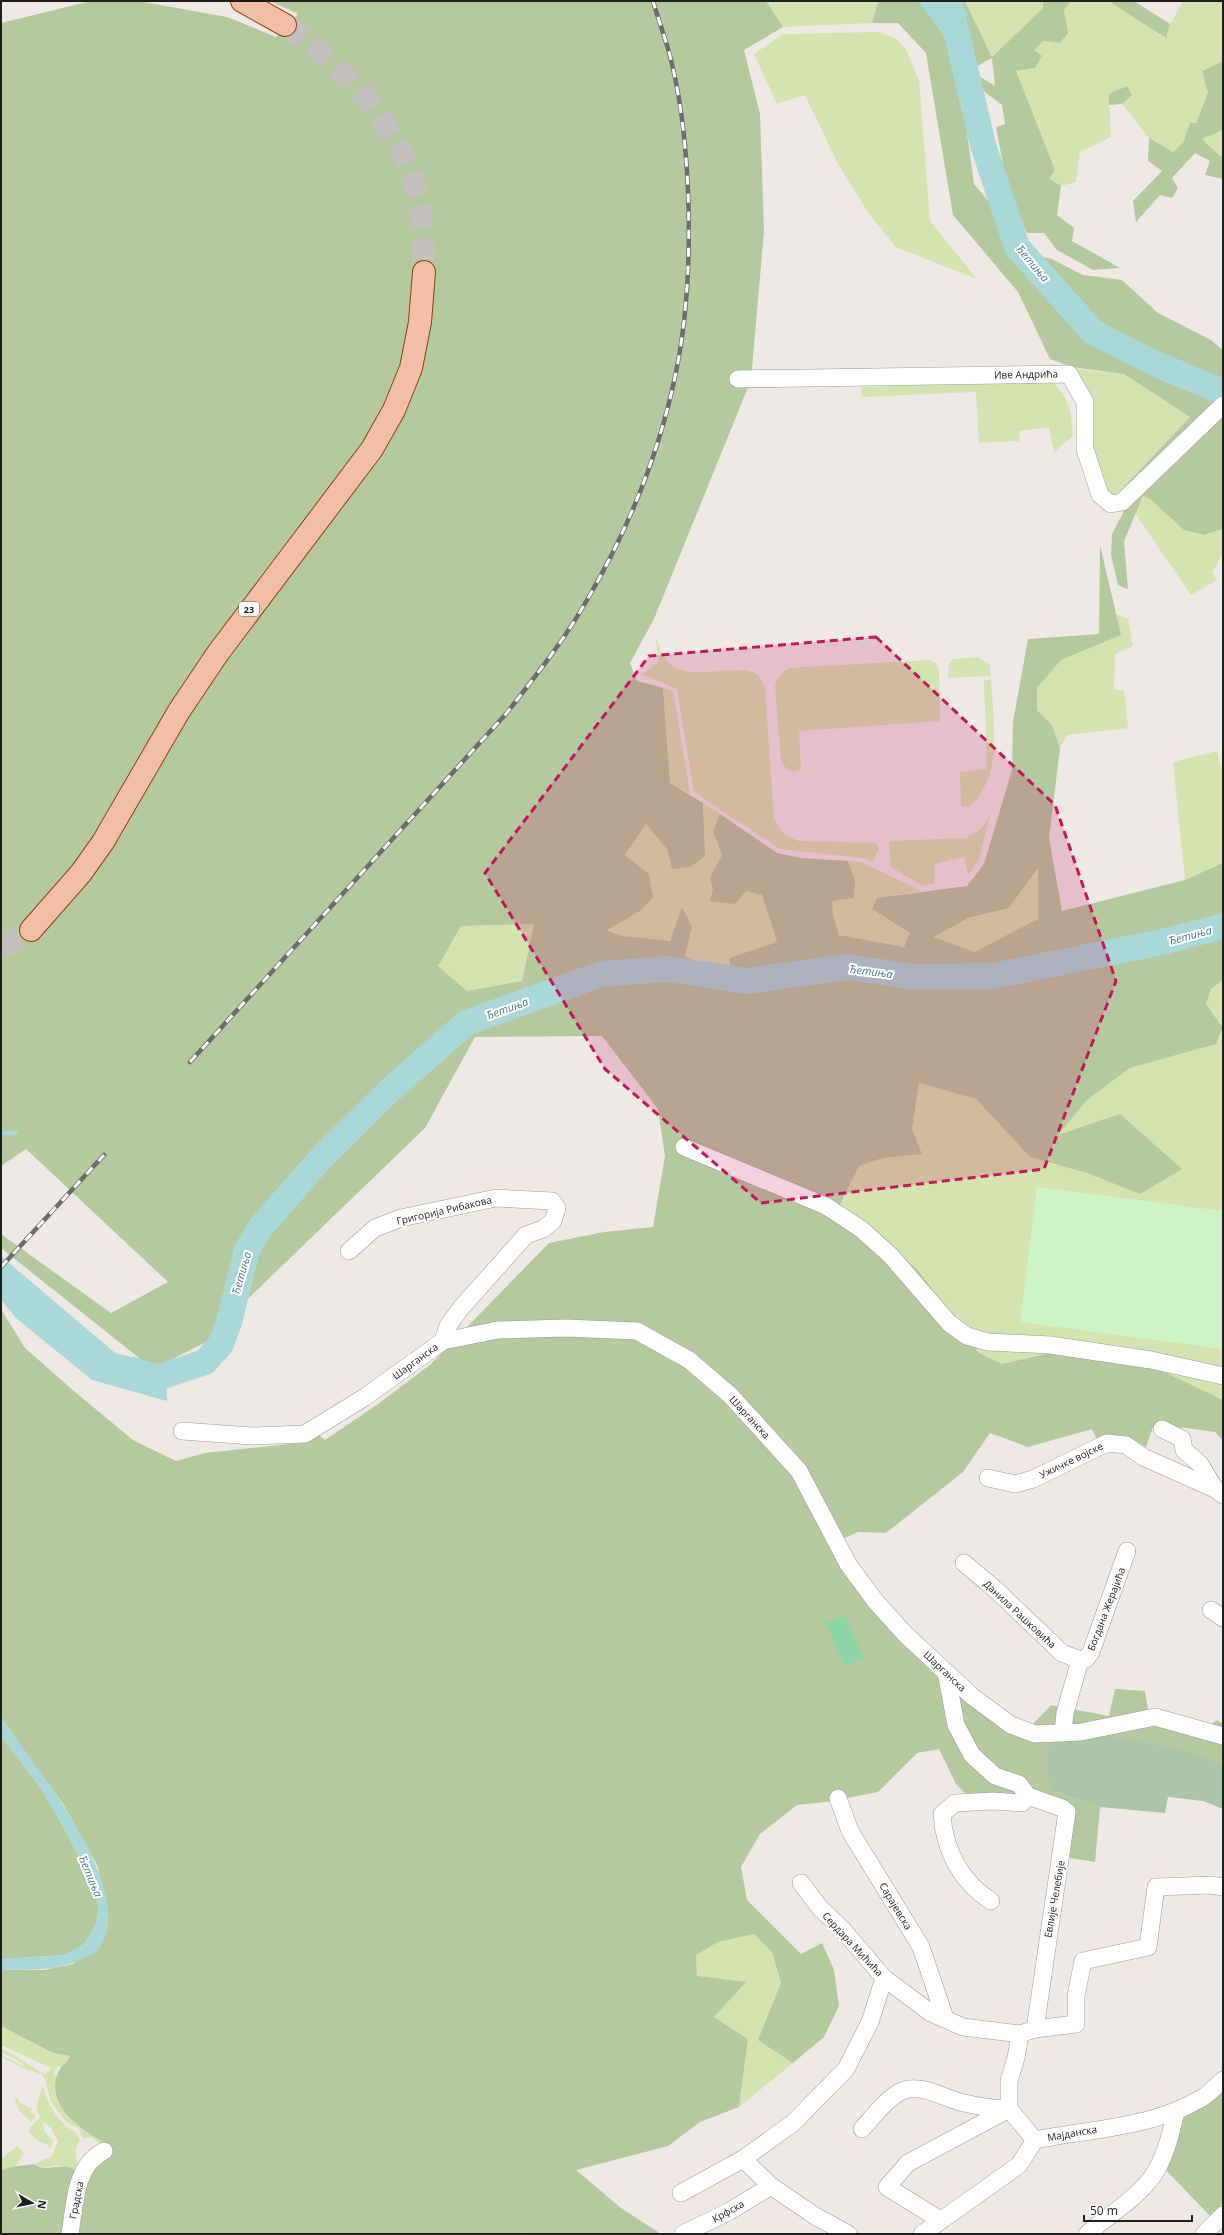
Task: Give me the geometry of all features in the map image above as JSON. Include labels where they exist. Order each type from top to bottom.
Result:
[{"type":"main road","points":[[242,1],[285,25]]},
{"type":"main road","name":"23","points":[[31,930],[81,873],[103,842],[180,711],[218,653],[372,449],[394,410],[411,368],[420,322],[424,272]]},
{"type":"street","name":"Иве Андрића","points":[[738,379],[1069,374],[1085,402],[1085,449],[1100,495],[1110,504],[1122,502],[1193,436],[1223,405]]},
{"type":"street","points":[[684,1147],[826,1206],[861,1229],[891,1256],[949,1323],[967,1336],[988,1342],[1050,1345],[1151,1360],[1223,1376]]},
{"type":"street","name":"Григорија Рибакова","points":[[349,1251],[355,1244],[375,1228],[401,1218],[496,1198],[552,1201],[557,1208],[553,1221],[543,1229],[526,1235],[457,1314],[448,1326],[443,1341]]},
{"type":"street","name":"Шарганска","points":[[182,1431],[252,1436],[305,1434],[365,1397],[443,1341],[498,1330],[566,1328],[637,1331],[689,1360],[730,1395],[799,1471],[848,1564],[876,1602],[906,1636],[973,1697],[1011,1725],[1035,1734],[1063,1733],[1081,1732],[1155,1717],[1223,1736]]},
{"type":"street","name":"Ужичке војске","points":[[1162,1429],[1182,1439],[1184,1450],[1200,1464],[1219,1492]]},
{"type":"street","name":"Ужичке војске","points":[[988,1478],[1015,1484],[1033,1479],[1107,1443],[1126,1444],[1143,1457],[1219,1492]]},
{"type":"street","name":"Богдана Жерајића","points":[[1063,1733],[1065,1712],[1080,1660],[1086,1659],[1091,1652],[1128,1552]]},
{"type":"street","name":"Данила Рашковића","points":[[964,1563],[995,1589],[1062,1653],[1080,1660]]},
{"type":"street","points":[[946,1672],[956,1725],[972,1755],[995,1776],[1019,1784],[1028,1796],[1022,1803],[993,1801],[955,1803],[942,1814],[943,1833],[954,1862],[976,1891],[991,1901]]},
{"type":"street","name":"Евлије Челебије","points":[[1027,2031],[1067,1812],[1062,1808],[1028,1796]]},
{"type":"street","name":"Сарајевска","points":[[838,1798],[850,1831],[921,1947],[945,2018]]},
{"type":"street","name":"Сердара Мићића","points":[[801,1883],[820,1908],[843,1930],[884,1978],[931,2013],[945,2018],[962,2027],[1027,2031],[1076,2024],[1076,1996],[1082,1961],[1148,1948],[1156,1887],[1211,1885],[1223,1887]]},
{"type":"street","points":[[681,2194],[743,2159],[793,2123],[846,2069],[870,2022],[884,1978]]},
{"type":"street","points":[[1027,2031],[1016,2058],[1009,2081],[1009,2109],[1035,2140]]},
{"type":"street","name":"Мајданска","points":[[922,2234],[1019,2165],[1035,2140],[1126,2125],[1176,2111],[1203,2098],[1223,2080]]},
{"type":"street","points":[[862,2129],[891,2098],[901,2091],[918,2090],[932,2092],[958,2101],[985,2107],[1009,2109]]},
{"type":"street","points":[[940,2220],[887,2187],[908,2163],[1009,2109]]},
{"type":"street","points":[[1086,2234],[1134,2195],[1152,2177],[1162,2159],[1176,2111]]},
{"type":"street","name":"Градска","points":[[70,2234],[82,2173],[90,2160],[104,2152]]},
{"type":"street","points":[[743,2159],[771,2186],[815,2216],[848,2234]]},
{"type":"street","name":"Крфска","points":[[683,2234],[730,2211],[771,2186]]},
{"type":"street","points":[[1204,2234],[1223,2215]]},
{"type":"highlighted area","points":[[876,637],[1055,805],[1116,981],[1044,1169],[761,1203],[605,1069],[485,873],[649,656]]},
{"type":"green space","points":[[91,1],[138,1],[227,17],[276,37],[298,14],[270,1],[766,1],[783,27],[744,50],[760,114],[764,231],[751,380],[654,619],[630,663],[637,681],[663,688],[670,783],[703,803],[705,856],[690,867],[672,869],[667,849],[646,824],[625,855],[649,874],[653,897],[640,911],[607,930],[623,936],[670,941],[682,907],[692,927],[685,956],[702,964],[714,966],[713,980],[733,979],[729,958],[777,942],[762,895],[746,891],[735,904],[710,901],[713,889],[710,878],[722,855],[713,831],[720,814],[777,853],[801,858],[848,861],[855,881],[854,898],[832,901],[833,915],[839,935],[904,947],[910,933],[872,909],[877,898],[967,886],[984,864],[1012,770],[1013,722],[1028,639],[1099,634],[1100,545],[1121,635],[1061,660],[1037,688],[1037,710],[1052,725],[1060,748],[1049,838],[1062,911],[1185,880],[1222,863],[1223,866],[1223,980],[1211,989],[1206,1004],[1223,1028],[1216,1044],[1130,1068],[1087,1100],[1058,1135],[1120,1114],[1182,1169],[1140,1194],[1087,1173],[1030,1157],[976,1099],[919,1083],[912,1129],[922,1154],[883,1158],[859,1166],[837,1211],[877,1236],[917,1269],[979,1353],[1002,1364],[1050,1353],[1154,1367],[1223,1400],[1223,1441],[1215,1432],[1186,1428],[1153,1427],[1146,1447],[1131,1439],[1099,1444],[1092,1429],[1028,1447],[990,1433],[963,1472],[886,1533],[858,1532],[830,1545],[859,1592],[898,1639],[953,1692],[1031,1726],[1051,1705],[1109,1716],[1115,1689],[1145,1691],[1148,1710],[1196,1736],[1217,1720],[1223,1724],[1223,1763],[1190,1751],[1160,1747],[1051,1791],[1100,1807],[1095,1862],[1070,1858],[1067,1809],[969,1797],[956,1784],[939,1749],[917,1753],[878,1792],[826,1802],[797,1805],[760,1834],[741,1867],[747,1900],[801,1954],[822,1943],[834,1970],[839,2006],[824,2037],[793,2063],[758,2040],[781,1983],[772,1952],[754,1934],[718,1942],[696,1955],[697,1976],[746,1982],[714,2017],[748,2039],[739,2107],[700,2122],[668,2146],[576,2170],[621,2208],[661,2234],[526,2234],[522,2232],[522,2234],[73,2234],[83,2181],[106,2144],[87,2132],[68,2116],[61,2107],[56,2096],[55,2085],[58,2073],[70,2056],[53,2053],[1,2026],[1,1970],[44,1970],[73,1964],[107,1932],[98,1867],[63,1804],[1,1718],[1,1309],[25,1348],[75,1392],[133,1440],[176,1461],[205,1453],[299,1443],[311,1428],[325,1440],[378,1404],[431,1364],[549,1243],[604,1232],[653,1227],[665,1156],[658,1109],[602,1036],[475,1037],[425,1128],[229,1317],[206,1342],[153,1369],[1,1248],[1,1234],[111,1313],[168,1282],[26,1149],[1,1166],[1,23]],"holes":[[[1038,868],[1038,919],[974,952],[934,937],[968,918],[1009,908]],[[534,924],[522,981],[467,991],[438,966],[461,926]]]},
{"type":"green space","points":[[766,1],[878,1],[872,23],[783,27]]},
{"type":"green space","points":[[878,1],[965,1],[992,57],[1043,8],[1043,1],[1071,1],[1064,10],[1068,33],[1060,43],[1043,41],[1034,50],[1042,56],[1035,68],[1016,71],[1055,170],[1049,178],[1061,186],[1057,215],[1074,228],[1072,241],[1120,268],[1093,270],[1057,250],[1044,233],[1027,233],[1008,191],[996,127],[1005,124],[1002,105],[981,89],[976,74],[995,86],[992,58],[959,76],[974,184],[1036,257],[1050,258],[1083,275],[1122,280],[1158,313],[1211,340],[1223,350],[1223,529],[1204,535],[1184,530],[1150,499],[1143,496],[1124,541],[1128,589],[1118,585],[1111,555],[1112,534],[1123,513],[1122,489],[1190,417],[1124,374],[1072,367],[1050,359],[1018,292],[953,215],[926,53],[898,23],[872,23]]},
{"type":"green space","points":[[965,1],[1043,1],[1043,8],[992,57]]},
{"type":"green space","points":[[1071,1],[1111,1],[1165,38],[1170,24],[1183,1],[1223,1],[1223,61],[1202,71],[1208,93],[1196,123],[1190,123],[1183,143],[1173,152],[1149,138],[1122,104],[1132,95],[1109,94],[1111,137],[1080,152],[1076,182],[1061,186],[1049,178],[1015,71],[1035,68],[1034,50],[1043,41],[1060,43],[1067,33],[1064,10]]},
{"type":"green space","points":[[1134,1],[1170,24],[1166,38],[1110,2]]},
{"type":"green space","points":[[879,32],[895,38],[906,49],[919,81],[930,221],[977,279],[896,247],[869,214],[838,164],[805,95],[777,104],[754,54],[783,34]]},
{"type":"green space","points":[[1223,61],[1223,130],[1202,139],[1219,155],[1223,156],[1223,179],[1205,175],[1210,161],[1195,153],[1172,178],[1178,188],[1172,198],[1160,195],[1136,222],[1133,201],[1162,171],[1148,161],[1149,138],[1173,152],[1183,143],[1190,123],[1196,123],[1208,93],[1202,71]]},
{"type":"green space","points":[[1127,86],[1132,95],[1122,104],[1109,105],[1109,94]]},
{"type":"green space","points":[[1223,130],[1223,156],[1219,155],[1202,139]]},
{"type":"green space","points":[[1072,368],[1124,374],[1190,417],[1122,489],[1122,499],[1101,494]]},
{"type":"green space","points":[[1052,381],[1066,400],[1070,412],[1073,436],[1054,452],[1049,427],[1020,431],[1019,441],[979,443],[976,392],[862,397],[861,387]]},
{"type":"green space","points":[[1143,496],[1150,499],[1184,530],[1204,535],[1223,529],[1223,554],[1212,572],[1217,580],[1191,595],[1135,513]]},
{"type":"green space","points":[[1116,614],[1128,619],[1133,646],[1115,654],[1114,689],[1124,691],[1128,728],[1067,735],[1060,748],[1052,725],[1037,710],[1037,688],[1061,660],[1121,635]]},
{"type":"green space","points":[[655,636],[663,656],[673,666],[685,671],[699,672],[741,670],[752,672],[760,677],[765,689],[774,819],[784,834],[798,841],[876,843],[879,848],[872,863],[864,858],[780,849],[694,792],[677,689],[642,674],[659,662]]},
{"type":"green space","points":[[977,657],[990,665],[991,676],[948,678],[949,664],[953,659]]},
{"type":"green space","points":[[929,660],[935,662],[939,669],[940,721],[799,731],[801,770],[792,772],[786,768],[781,761],[775,685],[780,675],[789,668]]},
{"type":"green space","points":[[991,679],[994,730],[992,763],[988,779],[981,794],[970,807],[961,806],[960,772],[987,769],[984,681]]},
{"type":"green space","points":[[663,688],[673,691],[690,794],[670,783]]},
{"type":"green space","points":[[1217,751],[1223,776],[1223,866],[1221,863],[1185,880],[1173,762]]},
{"type":"green space","points":[[703,803],[720,814],[713,831],[722,855],[710,878],[762,895],[777,942],[729,958],[733,979],[712,980],[714,966],[702,964],[685,956],[692,927],[682,908],[670,942],[623,936],[607,929],[640,911],[649,874],[625,855],[646,824],[667,849],[672,869],[705,856]]},
{"type":"green space","points":[[990,816],[979,859],[968,875],[964,857],[934,864],[935,883],[923,886],[891,867],[889,841],[966,838],[981,829]]},
{"type":"green space","points":[[848,861],[861,862],[921,891],[877,898],[873,910],[910,933],[904,947],[839,935],[833,915],[832,901],[854,898],[855,881]]},
{"type":"green space","points":[[1038,868],[1038,919],[974,952],[934,937],[968,918],[1009,908]]},
{"type":"green space","points":[[534,924],[522,981],[467,992],[437,966],[461,926]]},
{"type":"green space","points":[[1223,980],[1223,1028],[1206,1004],[1211,989]]},
{"type":"green space","points":[[1223,1032],[1223,1400],[1154,1367],[1050,1353],[1002,1364],[979,1353],[950,1313],[837,1212],[859,1166],[883,1158],[922,1154],[911,1129],[919,1083],[976,1099],[1030,1157],[1087,1173],[1141,1194],[1057,1135],[1087,1100],[1130,1068],[1216,1044]]},
{"type":"green space","points":[[1037,1187],[1223,1211],[1223,1349],[1020,1322]]},
{"type":"green space","points":[[845,1615],[863,1658],[844,1666],[826,1623]]},
{"type":"green space","points":[[1,1736],[42,1790],[68,1835],[95,1889],[99,1910],[95,1927],[83,1945],[65,1955],[1,1959]]},
{"type":"green space","points":[[1105,1736],[1190,1751],[1223,1763],[1223,1809],[1203,1801],[1168,1797],[1165,1813],[1100,1807],[1051,1791],[1048,1772],[1048,1745]]},
{"type":"green space","points":[[754,1934],[772,1952],[781,1983],[759,2040],[793,2063],[739,2107],[748,2039],[714,2017],[697,1976],[696,1955],[718,1942]]},
{"type":"green space","points":[[1,2026],[53,2053],[70,2056],[61,2067],[58,2066],[53,2074],[56,2076],[57,2074],[55,2093],[58,2102],[68,2117],[106,2144],[103,2146],[92,2138],[83,2138],[78,2128],[67,2123],[51,2102],[45,2079],[42,2074],[28,2070],[1,2057],[1,2055],[23,2066],[24,2064],[1,2052],[1,2049],[45,2074],[51,2068],[1,2045]]},
{"type":"green space","points":[[1223,2081],[1223,2203],[1211,2217],[1163,2167],[1185,2116]]},
{"type":"green space","points":[[43,2086],[46,2097],[54,2112],[67,2127],[77,2134],[80,2140],[76,2150],[78,2175],[60,2165],[42,2168],[34,2164],[52,2156],[58,2141],[52,2129],[43,2122],[44,2131],[53,2141],[50,2149],[48,2145],[37,2140],[29,2132],[31,2127],[40,2117],[37,2105]]},
{"type":"green space","points":[[17,2097],[20,2103],[32,2108],[31,2112],[36,2116],[31,2122],[19,2110],[15,2101]]},
{"type":"green space","points":[[17,2146],[24,2153],[16,2166],[1,2171],[1,2159]]},
{"type":"green space","points":[[34,2164],[44,2168],[72,2168],[77,2172],[66,2234],[1,2234],[1,2171],[11,2167]]},
{"type":"water","points":[[918,1],[960,1],[968,14],[945,37]]},
{"type":"water","points":[[1,1256],[115,1353],[166,1366],[167,1401],[92,1380],[16,1318],[1,1300]]},
{"type":"water","name":"Ђетиња","points":[[1,1718],[35,1765],[75,1825],[92,1857],[104,1888],[108,1917],[100,1948],[94,1954],[65,1965],[45,1969],[1,1970],[1,1959],[65,1955],[83,1945],[95,1927],[99,1910],[95,1889],[68,1835],[42,1790],[1,1736]]},
{"type":"waterway","name":"Ђетиња","points":[[938,1],[954,22],[983,145],[1017,247],[1093,332],[1156,364],[1223,392]]},
{"type":"waterway","name":"Ђетиња","points":[[133,1370],[157,1378],[205,1362],[221,1344],[229,1322],[247,1250],[260,1228],[323,1156],[389,1091],[466,1023],[601,974],[668,969],[747,981],[848,967],[914,977],[993,976],[1162,942],[1223,926]]},
{"type":"waterway","points":[[1,1133],[16,1133]]},
{"type":"tunnel","points":[[285,25],[329,60],[368,100],[398,146],[410,172],[420,208],[424,272]]},
{"type":"tunnel","points":[[1,949],[31,930]]},
{"type":"railway","points":[[190,1062],[505,715],[569,630],[602,573],[629,518],[652,460],[676,372],[682,336],[688,254],[689,212],[683,127],[677,88],[669,52],[653,1]]},
{"type":"railway","points":[[1,1267],[104,1155]]}]
